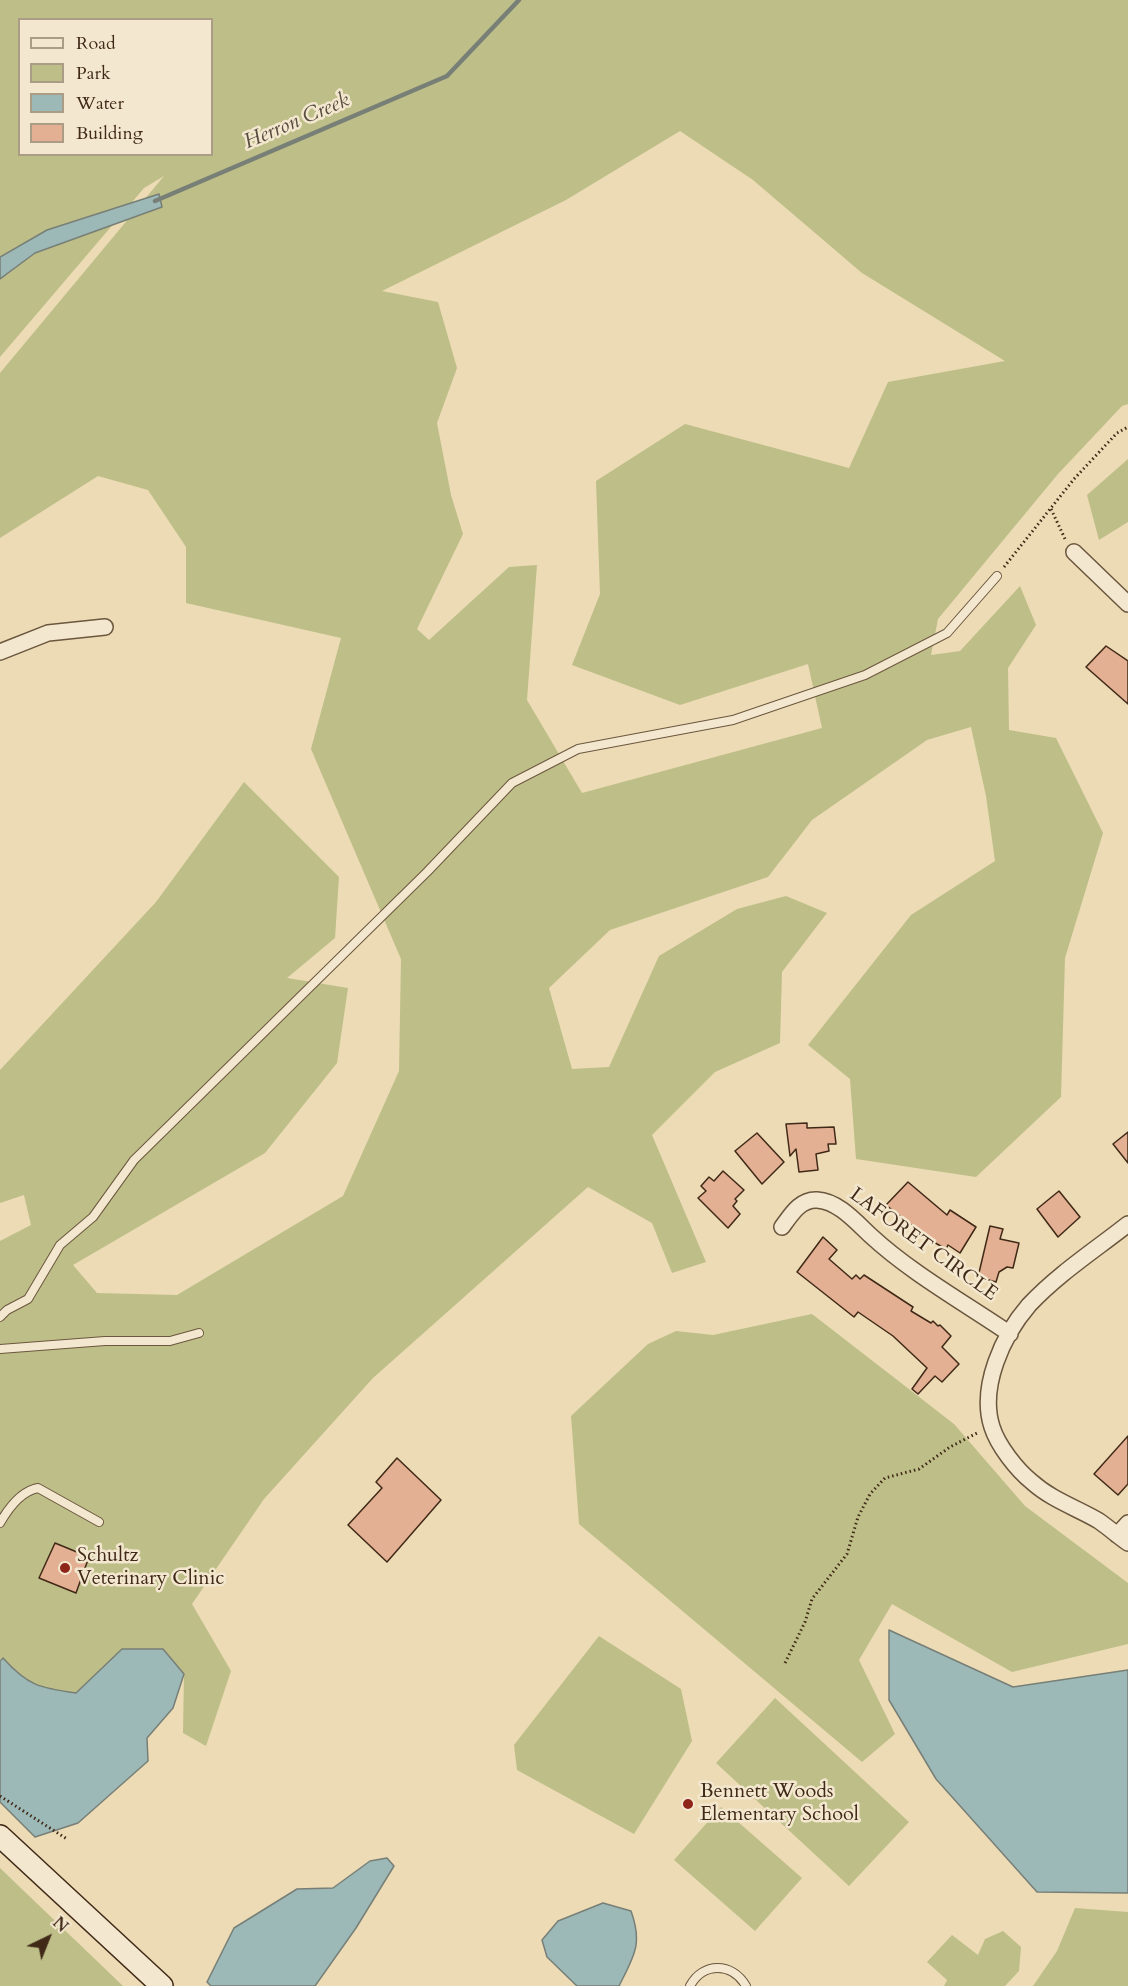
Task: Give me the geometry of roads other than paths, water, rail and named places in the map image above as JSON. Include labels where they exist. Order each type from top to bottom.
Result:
[{"type":"street","points":[[1074,552],[1128,604]]},
{"type":"street","points":[[0,652],[48,633],[105,627]]},
{"type":"street","name":"LAFORET CIRCLE","points":[[782,1227],[797,1208],[807,1201],[818,1200],[832,1204],[891,1253],[1010,1334]]},
{"type":"street","points":[[1128,1224],[1036,1299],[1010,1334],[994,1366],[990,1402],[992,1426],[998,1440],[1034,1484],[1123,1539],[1128,1523]]},
{"type":"street","points":[[0,1836],[162,1986]]},
{"type":"lane","points":[[0,1317],[6,1310],[28,1299],[60,1245],[93,1217],[134,1160],[428,872],[512,783],[578,749],[733,720],[865,675],[947,633],[997,576]]},
{"type":"lane","points":[[0,1350],[105,1341],[170,1341],[199,1332]]},
{"type":"lane","points":[[0,1523],[21,1496],[29,1490],[38,1488],[99,1522]]},
{"type":"lane","points":[[690,1986],[700,1973],[720,1967],[729,1969],[741,1978],[746,1986]]},
{"type":"water","points":[[159,194],[162,207],[35,253],[0,279],[0,257],[47,230]]},
{"type":"water","points":[[889,1630],[1013,1687],[1128,1670],[1128,1893],[1037,1892],[936,1779],[889,1700]]},
{"type":"water","points":[[122,1649],[163,1649],[184,1674],[173,1708],[147,1738],[148,1761],[78,1823],[35,1837],[0,1802],[0,1661],[3,1658],[20,1675],[35,1684],[76,1693]]},
{"type":"water","points":[[387,1858],[394,1866],[356,1928],[315,1986],[211,1986],[207,1982],[234,1928],[297,1889],[333,1888],[370,1861]]},
{"type":"water","points":[[603,1903],[631,1911],[636,1932],[633,1958],[619,1986],[577,1986],[547,1957],[542,1940],[558,1921]]},
{"type":"waterway","name":"Herron Creek","points":[[155,201],[447,76],[519,0]]},
{"type":"place","name":"Schultz Veterinary Clinic","points":[[65,1568]]},
{"type":"place","name":"Bennett Woods Elementary School","points":[[688,1804]]}]
